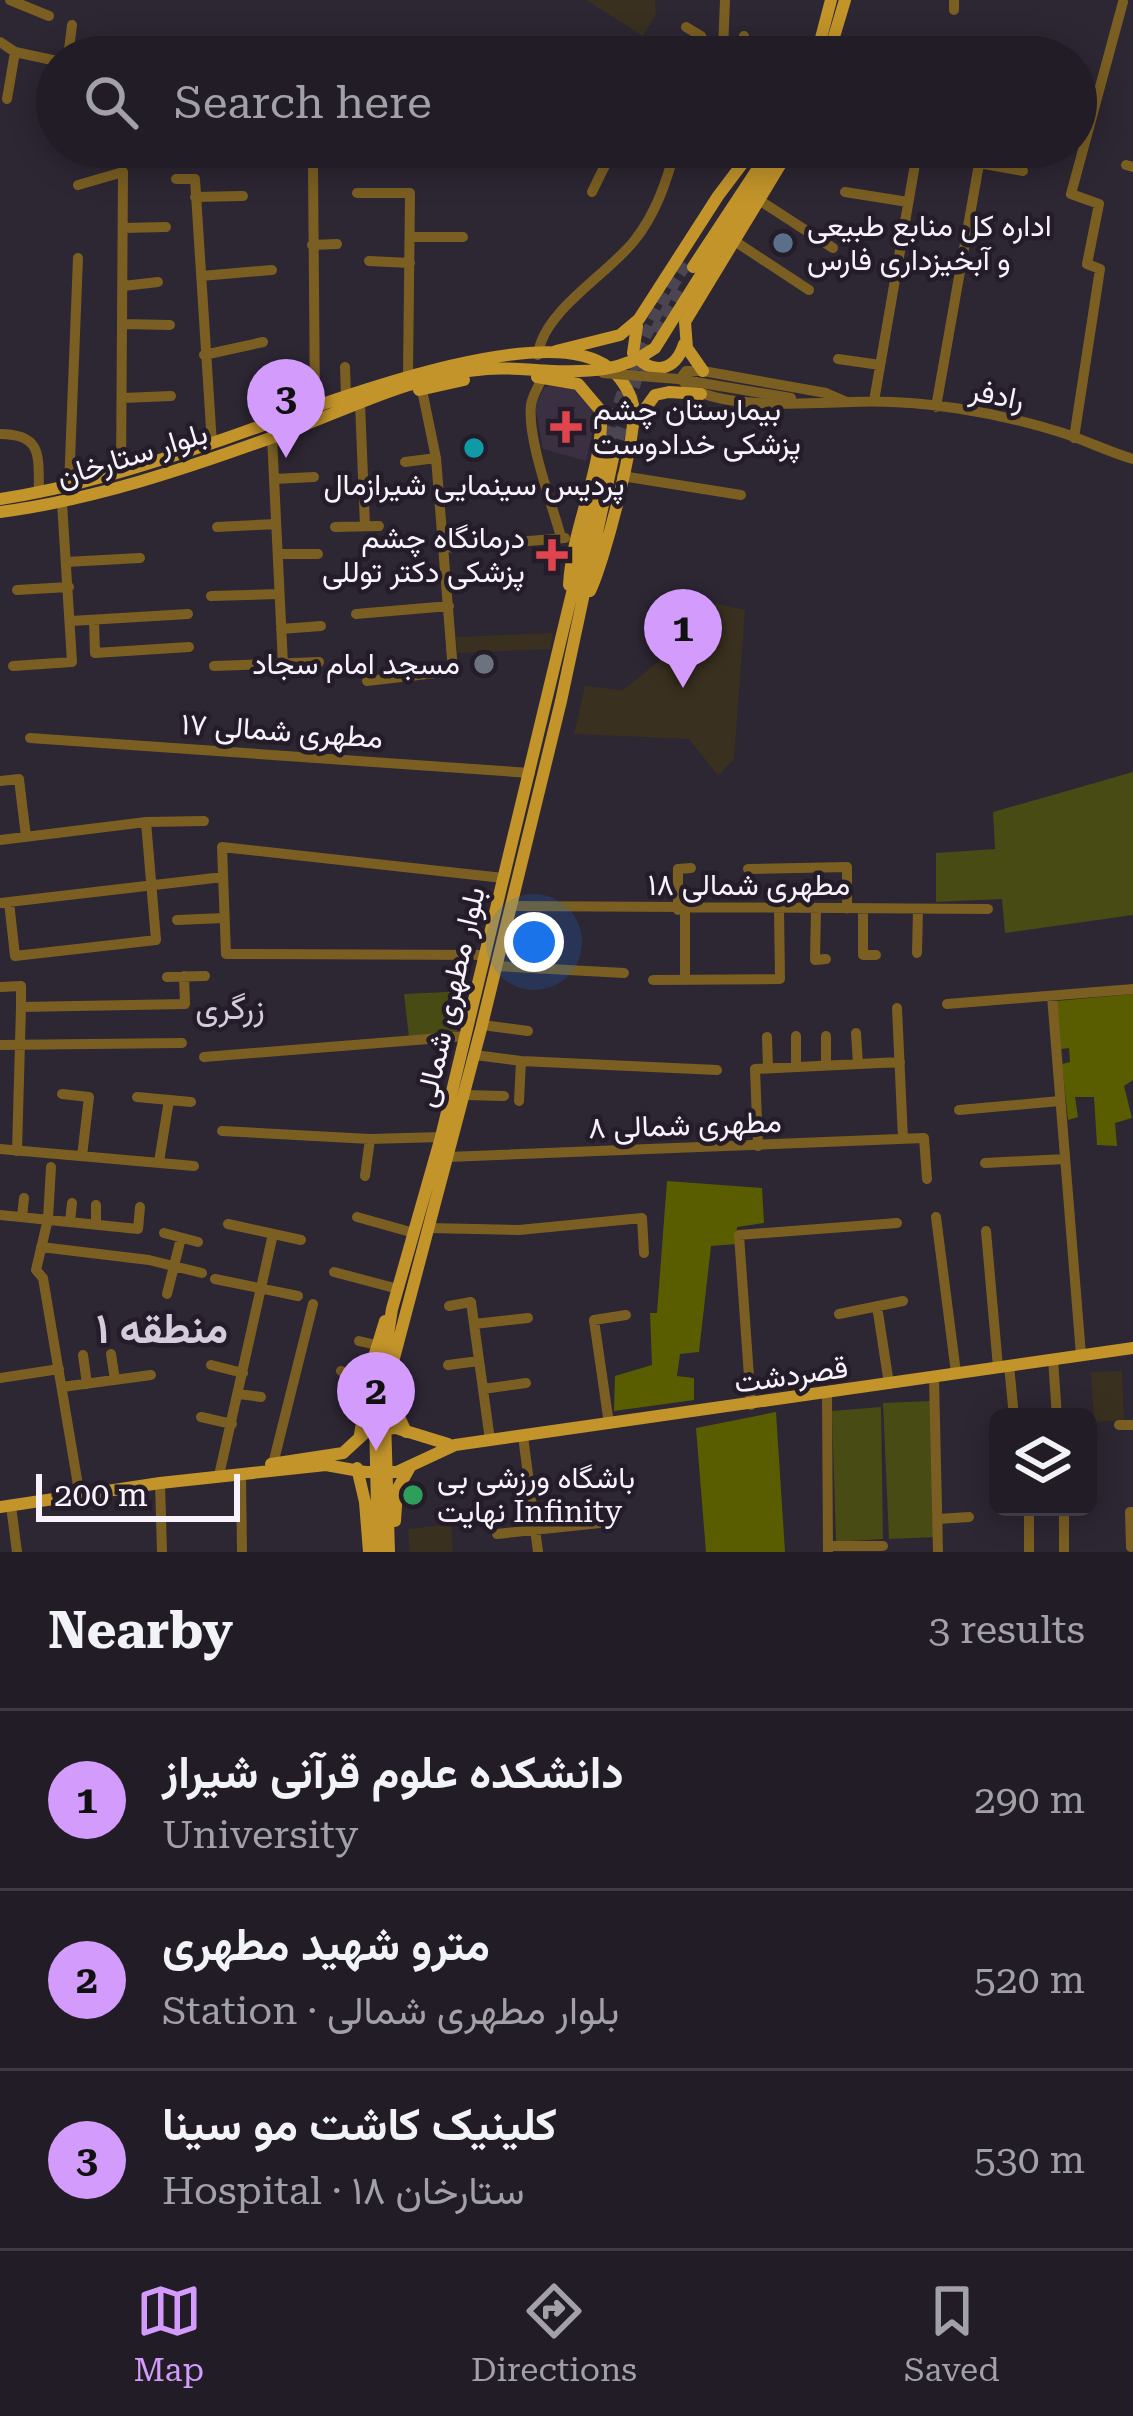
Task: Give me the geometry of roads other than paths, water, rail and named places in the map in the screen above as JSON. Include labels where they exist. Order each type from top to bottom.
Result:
[{"type":"main road","points":[[824,36],[831,0]]},
{"type":"main road","points":[[829,36],[845,0]]},
{"type":"main road","points":[[701,394],[650,368],[633,353],[633,336],[639,319],[718,196],[741,168]]},
{"type":"main road","points":[[747,168],[689,265],[757,168]]},
{"type":"main road","points":[[407,381],[422,390],[494,376],[603,373],[640,358],[661,342],[768,168]]},
{"type":"main road","points":[[650,368],[662,370],[678,359],[693,304],[777,168]]},
{"type":"main road","points":[[542,354],[620,335],[639,319]]},
{"type":"main road","points":[[684,330],[687,348],[703,371]]},
{"type":"main road","points":[[542,354],[607,366],[629,392],[634,412],[595,582],[574,613]]},
{"type":"main road","name":"بلوار ستارخان","points":[[0,512],[62,503],[272,437],[450,365],[542,354]]},
{"type":"main road","points":[[578,384],[598,378],[599,368],[588,359]]},
{"type":"main road","name":"بلوار ستارخان","points":[[0,499],[121,472],[346,396],[407,381],[491,368],[547,374]]},
{"type":"main road","points":[[547,374],[578,384],[595,400],[602,417],[567,537],[574,613]]},
{"type":"main road","points":[[632,429],[655,395],[701,394]]},
{"type":"main road","points":[[602,417],[624,412],[632,429]]},
{"type":"main road","name":"بلوار مطهرى شمالى","points":[[392,1552],[386,1419],[398,1289],[448,1157],[475,1055],[609,457]]},
{"type":"main road","name":"بلوار مطهرى شمالى","points":[[374,1552],[375,1419],[503,878],[574,613]]},
{"type":"main road","points":[[374,1552],[361,1471],[350,1456],[360,1437],[376,1345],[399,1307]]},
{"type":"main road","points":[[392,1552],[397,1490],[419,1452],[395,1408],[408,1329],[399,1307]]},
{"type":"main road","name":"قصردشت","points":[[455,1445],[1133,1348]]},
{"type":"main road","points":[[160,1483],[336,1454],[360,1437],[405,1431],[455,1445]]},
{"type":"main road","points":[[5,1507],[160,1483],[326,1465],[361,1471],[408,1467],[455,1445]]},
{"type":"street","points":[[10,0],[49,16]]},
{"type":"street","points":[[725,0],[725,36]]},
{"type":"street","points":[[1097,98],[1123,2]]},
{"type":"street","points":[[709,22],[724,23]]},
{"type":"street","points":[[71,36],[72,25]]},
{"type":"street","points":[[686,27],[701,36]]},
{"type":"street","points":[[0,43],[36,56]]},
{"type":"street","points":[[8,99],[15,52]]},
{"type":"street","points":[[592,192],[606,168]]},
{"type":"street","points":[[542,354],[543,331],[633,242],[655,207],[670,168]]},
{"type":"street","points":[[874,401],[914,168]]},
{"type":"street","points":[[936,407],[978,168]]},
{"type":"street","points":[[1004,168],[1023,171]]},
{"type":"street","points":[[1074,438],[1099,204],[1071,194],[1078,168]]},
{"type":"street","points":[[313,169],[308,293],[318,347],[315,408]]},
{"type":"street","points":[[78,185],[123,172],[121,472]]},
{"type":"street","points":[[176,179],[195,179],[212,444]]},
{"type":"street","points":[[845,192],[908,202]]},
{"type":"street","points":[[357,193],[410,193],[407,381]]},
{"type":"street","points":[[195,197],[243,196]]},
{"type":"street","points":[[758,200],[833,248]]},
{"type":"street","points":[[123,228],[166,227]]},
{"type":"street","points":[[410,237],[463,237]]},
{"type":"street","points":[[733,240],[809,290]]},
{"type":"street","points":[[312,245],[338,244]]},
{"type":"street","points":[[69,486],[78,257]]},
{"type":"street","points":[[369,261],[410,263]]},
{"type":"street","points":[[201,276],[272,270]]},
{"type":"street","points":[[123,286],[158,282]]},
{"type":"street","points":[[308,293],[327,293]]},
{"type":"street","points":[[123,324],[170,325]]},
{"type":"street","points":[[204,355],[263,342]]},
{"type":"street","points":[[298,350],[318,347]]},
{"type":"street","points":[[838,359],[880,365]]},
{"type":"street","points":[[345,367],[346,396]]},
{"type":"street","points":[[689,370],[703,371],[826,393],[847,402],[789,404],[701,394],[681,378],[689,370]]},
{"type":"street","points":[[603,373],[847,402]]},
{"type":"street","points":[[442,548],[567,537],[548,506],[533,422],[531,404],[547,374]]},
{"type":"street","points":[[367,681],[453,671],[436,458],[422,390]]},
{"type":"street","points":[[122,398],[171,396]]},
{"type":"street","name":"رادفر","points":[[847,402],[936,407],[999,418],[1133,459]]},
{"type":"street","points":[[360,403],[365,526]]},
{"type":"street","points":[[518,424],[533,422]]},
{"type":"street","points":[[0,434],[18,434],[31,441],[38,457],[39,493]]},
{"type":"street","points":[[272,437],[283,664]]},
{"type":"street","points":[[405,462],[436,458]]},
{"type":"street","points":[[622,476],[741,495]]},
{"type":"street","points":[[274,479],[314,477]]},
{"type":"street","points":[[544,486],[560,490]]},
{"type":"street","points":[[13,666],[72,662],[62,503]]},
{"type":"street","points":[[217,526],[276,524]]},
{"type":"street","points":[[335,527],[379,526]]},
{"type":"street","points":[[278,554],[318,554]]},
{"type":"street","points":[[66,562],[140,558]]},
{"type":"street","points":[[17,590],[69,586]]},
{"type":"street","points":[[211,596],[279,594]]},
{"type":"street","points":[[356,614],[449,606]]},
{"type":"street","points":[[70,621],[188,614]]},
{"type":"street","points":[[94,620],[95,652],[189,647]]},
{"type":"street","points":[[281,629],[321,626]]},
{"type":"street","points":[[214,666],[319,662]]},
{"type":"street","name":"۱۷ مطهری شمالی","points":[[30,738],[530,773]]},
{"type":"street","points":[[0,781],[19,779],[26,836]]},
{"type":"street","points":[[0,840],[146,822],[204,820]]},
{"type":"street","points":[[146,822],[151,885],[156,940],[16,956],[5,902],[151,885],[223,878]]},
{"type":"street","points":[[485,955],[226,954],[222,847],[503,878]]},
{"type":"street","points":[[748,869],[847,867],[847,909]]},
{"type":"street","points":[[685,978],[678,869],[691,868]]},
{"type":"street","name":"۱۸ مطهری شمالی","points":[[511,906],[988,909]]},
{"type":"street","points":[[816,909],[815,960],[826,958]]},
{"type":"street","points":[[863,909],[863,955],[876,955]]},
{"type":"street","points":[[918,909],[918,952]]},
{"type":"street","points":[[652,980],[780,979],[779,910]]},
{"type":"street","points":[[177,920],[224,918]]},
{"type":"street","points":[[496,966],[624,973]]},
{"type":"street","points":[[21,1006],[184,1004],[184,976]]},
{"type":"street","points":[[167,977],[205,976]]},
{"type":"street","points":[[0,987],[21,986],[17,1150]]},
{"type":"street","points":[[947,1004],[1133,989]]},
{"type":"street","points":[[1052,995],[1081,1355]]},
{"type":"street","points":[[897,1009],[903,1139]]},
{"type":"street","points":[[482,1024],[529,1031]]},
{"type":"street","points":[[856,1033],[858,1064]]},
{"type":"street","points":[[204,1057],[466,1036]]},
{"type":"street","points":[[796,1036],[796,1067]]},
{"type":"street","points":[[826,1036],[826,1066]]},
{"type":"street","points":[[758,1146],[767,1037]]},
{"type":"street","points":[[0,1045],[182,1043]]},
{"type":"street","points":[[475,1055],[717,1070]]},
{"type":"street","points":[[519,1101],[520,1061]]},
{"type":"street","points":[[762,1069],[900,1062]]},
{"type":"street","points":[[62,1094],[89,1096],[82,1156]]},
{"type":"street","points":[[464,1094],[504,1096]]},
{"type":"street","points":[[137,1097],[190,1102]]},
{"type":"street","points":[[159,1162],[169,1100]]},
{"type":"street","points":[[959,1110],[1060,1101]]},
{"type":"street","points":[[222,1131],[441,1137]]},
{"type":"street","points":[[365,1176],[370,1138]]},
{"type":"street","name":"۸ مطهری شمالی","points":[[448,1157],[924,1138],[927,1179]]},
{"type":"street","points":[[0,1149],[194,1166]]},
{"type":"street","points":[[985,1163],[1065,1159]]},
{"type":"street","points":[[51,1167],[48,1219],[36,1270],[43,1278],[80,1497]]},
{"type":"street","points":[[22,1216],[23,1198]]},
{"type":"street","points":[[70,1222],[72,1202]]},
{"type":"street","points":[[96,1205],[96,1224]]},
{"type":"street","points":[[0,1215],[138,1229],[140,1208]]},
{"type":"street","points":[[119,1227],[120,1212]]},
{"type":"street","points":[[357,1217],[421,1230],[519,1230],[642,1218],[644,1253]]},
{"type":"street","points":[[937,1217],[956,1373]]},
{"type":"street","points":[[751,1405],[739,1235],[897,1223]]},
{"type":"street","points":[[228,1224],[302,1240]]},
{"type":"street","points":[[986,1231],[1012,1408]]},
{"type":"street","points":[[164,1233],[198,1242]]},
{"type":"street","points":[[220,1471],[273,1234]]},
{"type":"street","points":[[167,1294],[181,1238]]},
{"type":"street","points":[[41,1247],[202,1273]]},
{"type":"street","points":[[334,1272],[398,1289]]},
{"type":"street","points":[[215,1279],[298,1296]]},
{"type":"street","points":[[838,1314],[903,1301]]},
{"type":"street","points":[[449,1306],[471,1302],[490,1440]]},
{"type":"street","points":[[273,1464],[313,1304]]},
{"type":"street","points":[[877,1306],[889,1384]]},
{"type":"street","points":[[609,1424],[594,1321],[626,1315]]},
{"type":"street","points":[[474,1324],[528,1318]]},
{"type":"street","points":[[358,1341],[376,1345]]},
{"type":"street","points":[[82,1354],[87,1384]]},
{"type":"street","points":[[111,1354],[115,1380]]},
{"type":"street","points":[[1053,1359],[1057,1408]]},
{"type":"street","points":[[448,1365],[479,1361]]},
{"type":"street","points":[[211,1365],[243,1373]]},
{"type":"street","points":[[0,1378],[59,1369]]},
{"type":"street","points":[[341,1372],[368,1378]]},
{"type":"street","points":[[62,1387],[151,1375]]},
{"type":"street","points":[[934,1377],[938,1552]]},
{"type":"street","points":[[483,1389],[526,1383]]},
{"type":"street","points":[[238,1394],[261,1397]]},
{"type":"street","points":[[826,1394],[828,1549],[884,1546]]},
{"type":"street","points":[[201,1417],[232,1424]]},
{"type":"street","points":[[1119,1425],[1133,1425]]},
{"type":"street","points":[[524,1436],[538,1552]]},
{"type":"street","points":[[241,1476],[242,1552]]},
{"type":"street","points":[[160,1483],[162,1552]]},
{"type":"street","points":[[5,1507],[17,1552]]},
{"type":"street","points":[[1131,1547],[1133,1512]]},
{"type":"street","points":[[1029,1516],[1029,1552]]},
{"type":"street","points":[[1064,1516],[1064,1552]]},
{"type":"street","points":[[938,1519],[969,1517]]},
{"type":"street","points":[[497,1534],[600,1523]]},
{"type":"tunnel","points":[[605,456],[636,356],[686,264]]},
{"type":"tunnel","points":[[655,332],[680,287]]},
{"type":"tunnel","points":[[618,439],[640,367]]},
{"type":"place","name":"اداره کل منابع طبیعى و آبخیزدارى فارس","points":[[783,243]]},
{"type":"place","name":"بیمارستان چشم پزشکی خدادوست","points":[[566,427]]},
{"type":"place","name":"پردیس سینمایی شیرازمال","points":[[474,448]]},
{"type":"place","name":"کلینیک کاشت مو سینا","points":[[286,458]]},
{"type":"place","name":"درمانگاه چشم پزشكی دكتر توللی","points":[[552,555]]},
{"type":"place","name":"مسجد امام سجاد","points":[[484,664]]},
{"type":"place","name":"دانشکده علوم قرآنی شیراز","points":[[683,688]]},
{"type":"place","name":"مترو شهید مطهری","points":[[376,1451]]},
{"type":"place","name":"باشگاه ورزشی بی نهایت Infinity","points":[[413,1495]]},
{"type":"district","name":"زرگری","points":[[230,1007]]},
{"type":"district","name":"منطقه ۱","points":[[162,1328]]}]
